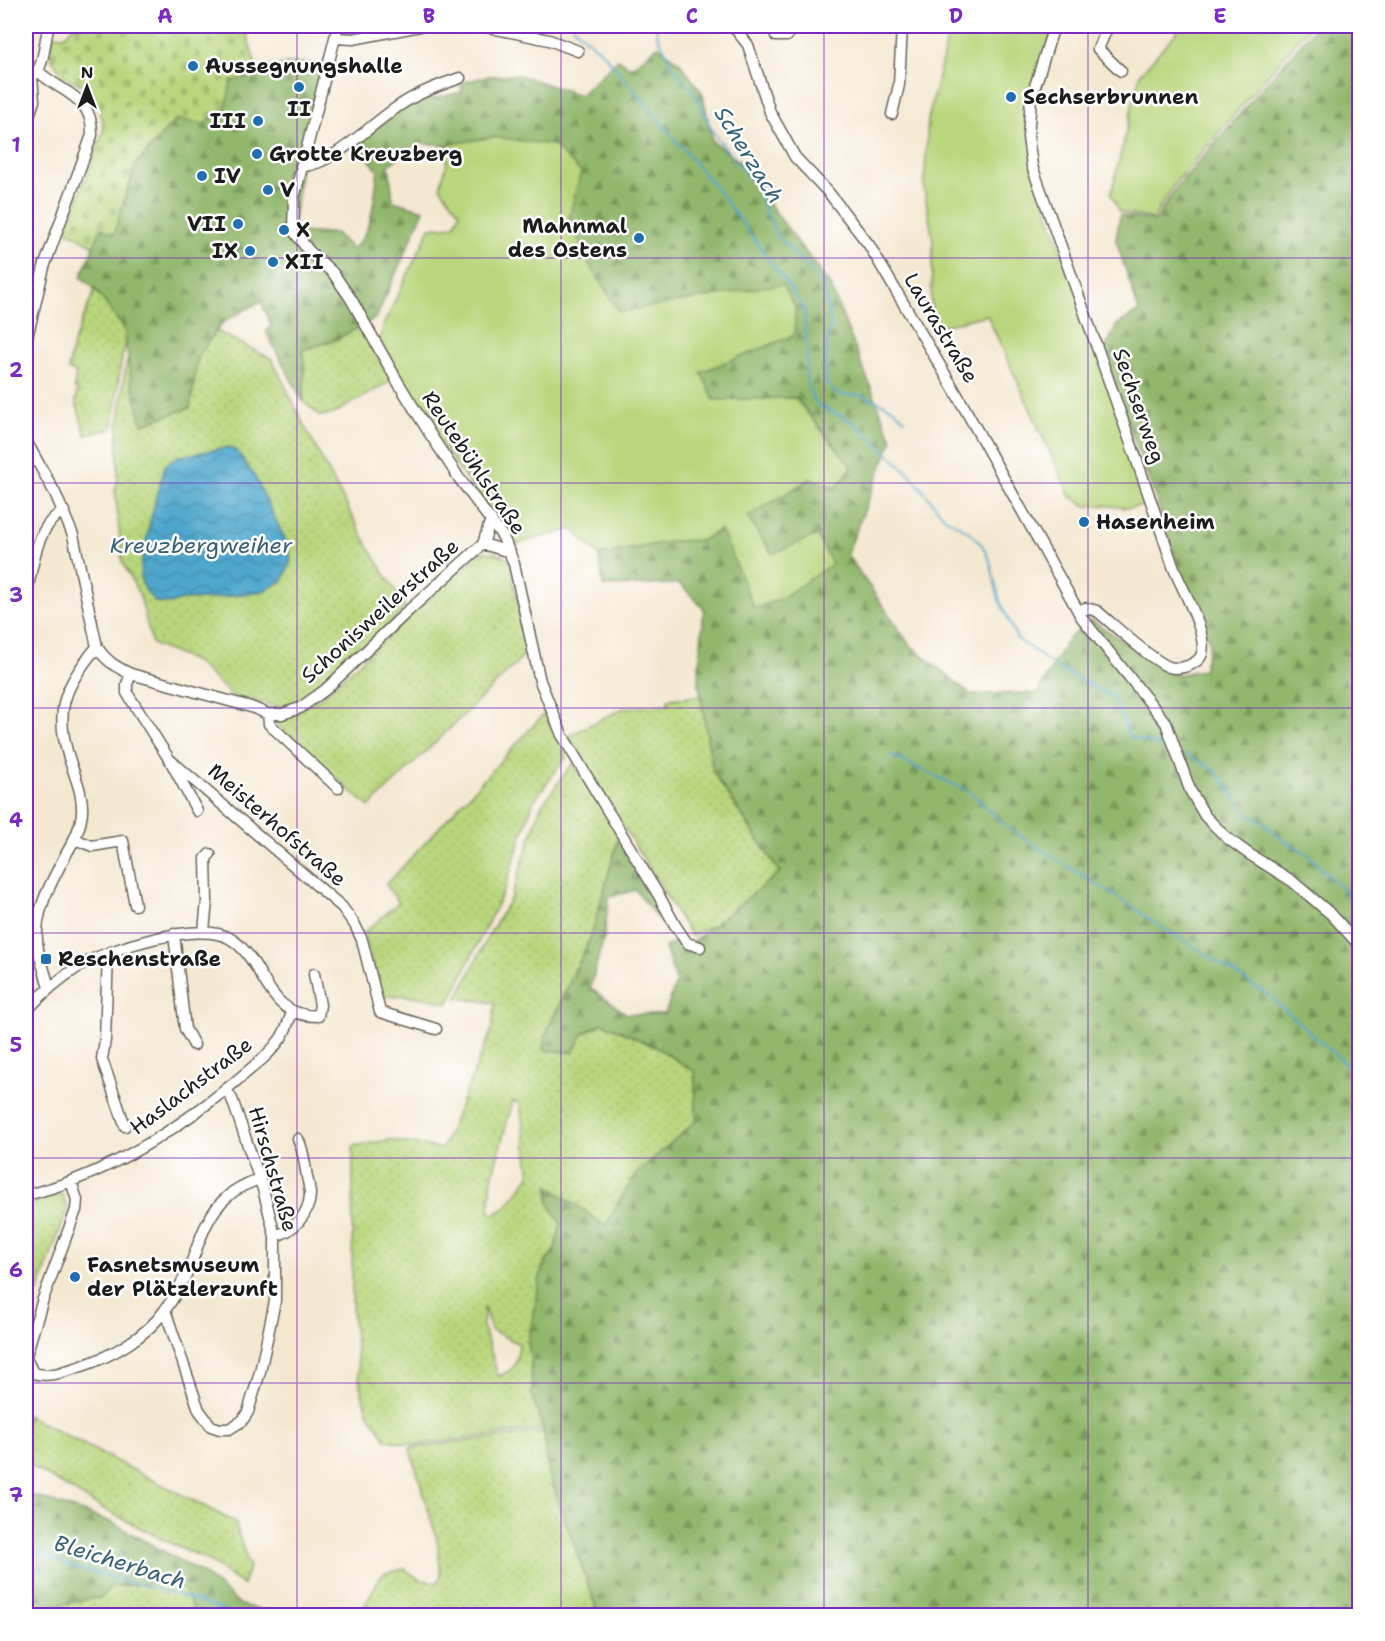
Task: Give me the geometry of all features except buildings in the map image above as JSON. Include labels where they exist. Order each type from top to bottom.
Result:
[{"type":"street","points":[[26,124],[35,94],[32,76],[49,26]]},
{"type":"street","name":"Reutebühlstraße","points":[[338,26],[301,166],[292,209],[294,230],[308,250],[333,273],[351,299],[430,434],[503,537],[514,564],[540,681],[562,735],[675,925],[687,943],[700,947]]},
{"type":"street","points":[[336,38],[353,39],[420,26]]},
{"type":"street","points":[[482,26],[549,39],[578,51]]},
{"type":"street","name":"Laurastraße","points":[[733,26],[748,45],[770,112],[795,157],[829,194],[869,245],[956,391],[1078,611],[1111,656],[1152,702],[1166,723],[1190,789],[1205,816],[1234,843],[1308,894],[1332,915],[1359,946]]},
{"type":"street","points":[[780,26],[777,28],[776,36],[787,36],[788,26]]},
{"type":"street","points":[[892,114],[898,85],[902,26]]},
{"type":"street","name":"Sechserweg","points":[[1054,26],[1031,99],[1028,137],[1032,166],[1178,580],[1203,637],[1204,649],[1199,658],[1190,665],[1182,668],[1170,667],[1156,659],[1097,611],[1086,609],[1078,611]]},
{"type":"street","points":[[1107,26],[1098,49],[1121,71]]},
{"type":"street","points":[[26,342],[44,267],[92,135],[92,122],[86,106],[73,95],[32,76]]},
{"type":"street","points":[[301,166],[312,166],[345,147],[408,100],[426,90],[460,78]]},
{"type":"street","points":[[35,94],[44,88],[58,87]]},
{"type":"street","points":[[26,441],[64,511],[73,535],[97,647],[104,658],[131,674],[242,704],[268,714],[269,723],[338,788]]},
{"type":"street","points":[[26,596],[45,526],[53,516],[64,511]]},
{"type":"street","name":"Schonisweilerstraße","points":[[268,714],[282,714],[300,708],[325,690],[483,544],[491,519]]},
{"type":"street","name":"Schonisweilerstraße","points":[[483,544],[510,552]]},
{"type":"street","points":[[49,988],[38,950],[38,919],[51,883],[80,828],[82,812],[82,798],[61,731],[62,712],[73,678],[97,647]]},
{"type":"street","name":"Meisterhofstraße","points":[[131,674],[127,684],[127,693],[169,759],[197,811]]},
{"type":"street","name":"Meisterhofstraße","points":[[169,759],[342,907],[356,925],[362,940],[380,1012],[435,1029]]},
{"type":"street","points":[[75,839],[92,846],[123,842],[135,905]]},
{"type":"street","points":[[204,931],[207,901],[206,858],[210,854]]},
{"type":"street","points":[[26,1011],[49,988],[79,966],[108,953],[174,934],[204,931],[229,937],[244,949],[275,998],[292,1012],[305,1016],[318,1016],[320,1005],[314,974]]},
{"type":"street","points":[[174,934],[185,1029],[194,1046]]},
{"type":"street","points":[[108,953],[105,1040],[102,1059],[125,1126]]},
{"type":"street","name":"Haslachstraße","points":[[26,1195],[71,1181],[142,1147],[184,1121],[264,1058],[281,1038],[292,1012]]},
{"type":"street","name":"Hirschstraße","points":[[165,1310],[204,1419],[211,1426],[220,1429],[237,1426],[248,1412],[260,1372],[273,1312],[275,1301],[274,1236],[259,1179],[232,1099],[226,1089]]},
{"type":"street","points":[[274,1236],[284,1233],[297,1224],[305,1212],[310,1196],[303,1149],[298,1138]]},
{"type":"street","points":[[71,1181],[76,1210],[43,1299],[26,1357],[26,1363],[33,1373],[44,1376],[93,1362],[121,1348],[140,1335],[165,1310],[179,1287],[210,1217],[225,1198],[241,1186],[259,1179]]},
{"type":"green space","points":[[74,26],[244,26],[257,69],[248,77],[231,81],[226,107],[204,124],[176,119],[135,165],[114,234],[101,228],[94,246],[65,230],[103,133],[103,121],[91,89],[64,77],[50,56],[53,35],[64,36]]},
{"type":"green space","points":[[950,26],[1054,26],[1031,99],[1032,166],[1153,505],[1126,508],[1104,505],[1086,506],[1070,496],[987,315],[930,329],[933,240],[924,189],[928,120]]},
{"type":"green space","points":[[1182,26],[1310,26],[1174,185],[1153,219],[1120,212],[1111,194],[1140,74]]},
{"type":"green space","points":[[1316,26],[1359,26],[1359,1615],[599,1615],[549,1474],[544,1432],[532,1395],[528,1342],[542,1268],[555,1249],[561,1224],[549,1203],[549,1186],[605,1226],[635,1175],[696,1121],[695,1072],[658,1048],[603,1023],[583,1034],[573,1052],[543,1050],[548,1029],[592,934],[619,836],[665,915],[657,918],[636,890],[609,897],[604,937],[590,988],[627,1014],[665,1014],[676,982],[665,947],[676,941],[686,947],[780,872],[713,772],[698,680],[704,609],[680,584],[603,586],[599,555],[672,541],[702,540],[721,529],[772,554],[747,517],[810,479],[852,467],[796,398],[714,400],[701,372],[794,335],[672,304],[619,312],[587,260],[569,217],[493,137],[446,145],[417,143],[389,165],[393,201],[424,210],[376,318],[335,340],[302,350],[305,369],[303,401],[266,332],[271,325],[261,301],[223,322],[198,356],[190,408],[142,424],[131,380],[124,328],[95,289],[81,277],[101,228],[114,233],[135,165],[176,119],[231,81],[248,77],[257,69],[293,63],[326,64],[301,166],[293,229],[310,233],[336,233],[352,249],[365,234],[369,224],[378,171],[356,142],[393,114],[428,93],[431,99],[462,92],[461,83],[489,76],[519,75],[580,95],[618,59],[631,68],[658,46],[680,63],[703,94],[712,141],[758,175],[767,201],[830,285],[892,440],[847,554],[909,644],[970,694],[1037,693],[1068,639],[1091,620],[1175,675],[1203,670],[1210,643],[1182,579],[1157,502],[1103,353],[1117,325],[1139,311],[1116,240],[1120,215],[1155,221],[1176,188]]},
{"type":"green space","points":[[493,137],[553,145],[581,172],[569,217],[587,260],[619,312],[783,284],[795,307],[795,335],[701,372],[714,400],[795,398],[852,467],[837,487],[810,479],[747,517],[772,554],[817,535],[832,564],[780,599],[754,608],[721,529],[702,540],[672,541],[599,555],[572,529],[513,545],[433,432],[435,417],[431,409],[416,403],[380,339],[384,324],[430,228],[454,226],[460,213],[440,187],[447,163],[446,145]]},
{"type":"green space","points":[[95,289],[124,328],[126,341],[112,429],[86,435],[76,403],[77,389],[74,388],[76,373],[68,370],[73,344]]},
{"type":"green space","points":[[360,326],[391,381],[333,414],[320,416],[303,401],[305,369],[302,350],[335,340]]},
{"type":"green space","points":[[216,331],[272,359],[368,546],[406,608],[323,685],[295,705],[285,708],[234,697],[196,662],[152,644],[140,596],[122,561],[115,489],[118,480],[118,425],[126,364],[128,360],[142,423],[190,408],[198,356]]},
{"type":"green space","points":[[481,552],[498,554],[510,563],[528,652],[369,807],[273,721],[294,713],[319,699]]},
{"type":"green space","points":[[701,696],[713,772],[780,873],[721,921],[691,936],[568,736],[624,708],[668,705],[668,699]]},
{"type":"green space","points":[[544,714],[567,756],[533,802],[505,888],[448,1004],[415,996],[381,997],[364,933],[399,902],[386,885]]},
{"type":"green space","points":[[573,763],[619,836],[592,934],[548,1029],[573,1052],[583,1034],[603,1023],[658,1048],[695,1072],[696,1121],[635,1175],[605,1227],[549,1187],[549,1203],[561,1224],[555,1249],[542,1268],[528,1342],[532,1395],[543,1429],[414,1445],[387,1440],[367,1411],[360,1386],[352,1308],[353,1146],[390,1140],[442,1149],[492,1029],[495,1003],[458,998],[488,936],[511,898],[541,806]],"holes":[[[513,1101],[520,1104],[530,1176],[510,1202],[495,1214],[489,1212],[492,1177]],[[484,1307],[491,1330],[519,1344],[515,1364],[509,1371],[498,1376],[483,1326]]]},
{"type":"green space","points":[[62,1194],[68,1208],[38,1291],[26,1305],[26,1205]]},
{"type":"green space","points":[[26,1415],[235,1522],[249,1567],[243,1585],[206,1559],[100,1507],[26,1463]]},
{"type":"green space","points":[[544,1432],[549,1474],[599,1615],[359,1616],[379,1579],[385,1573],[405,1569],[419,1579],[437,1583],[441,1575],[437,1539],[410,1448]]},
{"type":"green space","points":[[26,1493],[111,1522],[204,1574],[241,1605],[284,1615],[196,1615],[184,1589],[164,1582],[110,1587],[102,1597],[26,1610]]},
{"type":"green space","points":[[164,1582],[184,1589],[196,1615],[26,1616],[26,1610],[102,1597],[110,1587]]},
{"type":"water","name":"Kreuzbergweiher","points":[[229,447],[238,452],[255,477],[287,543],[291,561],[283,581],[263,591],[211,599],[181,600],[170,604],[155,602],[141,580],[141,565],[165,466],[176,457]]},
{"type":"waterway","points":[[573,26],[602,52],[720,193],[804,309],[806,376],[811,395],[818,405],[853,422],[909,473],[944,517],[969,532],[982,545],[990,561],[999,599],[1017,639],[1058,668],[1113,697],[1130,737],[1164,747]]},
{"type":"waterway","name":"Scherzach","points":[[656,26],[657,34],[672,65],[696,95],[714,134],[758,189],[766,213],[779,238],[809,268],[824,287],[831,325],[827,341],[825,380],[831,389],[840,395],[861,395],[877,401],[894,409],[905,420]]},
{"type":"waterway","name":"Scherzach","points":[[1186,754],[1216,771],[1248,815],[1264,823],[1280,838],[1307,854],[1345,892],[1360,912]]},
{"type":"waterway","points":[[890,755],[970,792],[1002,823],[1034,845],[1268,995],[1360,1077]]},
{"type":"waterway","name":"Bleicherbach","points":[[26,1549],[73,1567],[179,1595],[241,1616]]},
{"type":"place","name":"Aussegnungshalle","points":[[193,66]]},
{"type":"place","name":"II","points":[[299,87]]},
{"type":"place","name":"Sechserbrunnen","points":[[1011,97]]},
{"type":"place","name":"III","points":[[258,121]]},
{"type":"place","name":"Grotte Kreuzberg","points":[[257,154]]},
{"type":"place","name":"IV","points":[[202,176]]},
{"type":"place","name":"V","points":[[268,190]]},
{"type":"place","name":"VII","points":[[238,224]]},
{"type":"place","name":"X","points":[[284,230]]},
{"type":"place","name":"Mahnmal des Ostens","points":[[639,238]]},
{"type":"place","name":"IX","points":[[250,251]]},
{"type":"place","name":"XII","points":[[273,262]]},
{"type":"place","name":"Hasenheim","points":[[1084,522]]},
{"type":"place","name":"Reschenstraße","points":[[46,959]]},
{"type":"place","name":"Fasnetsmuseum der Plätzlerzunft","points":[[75,1277]]}]
